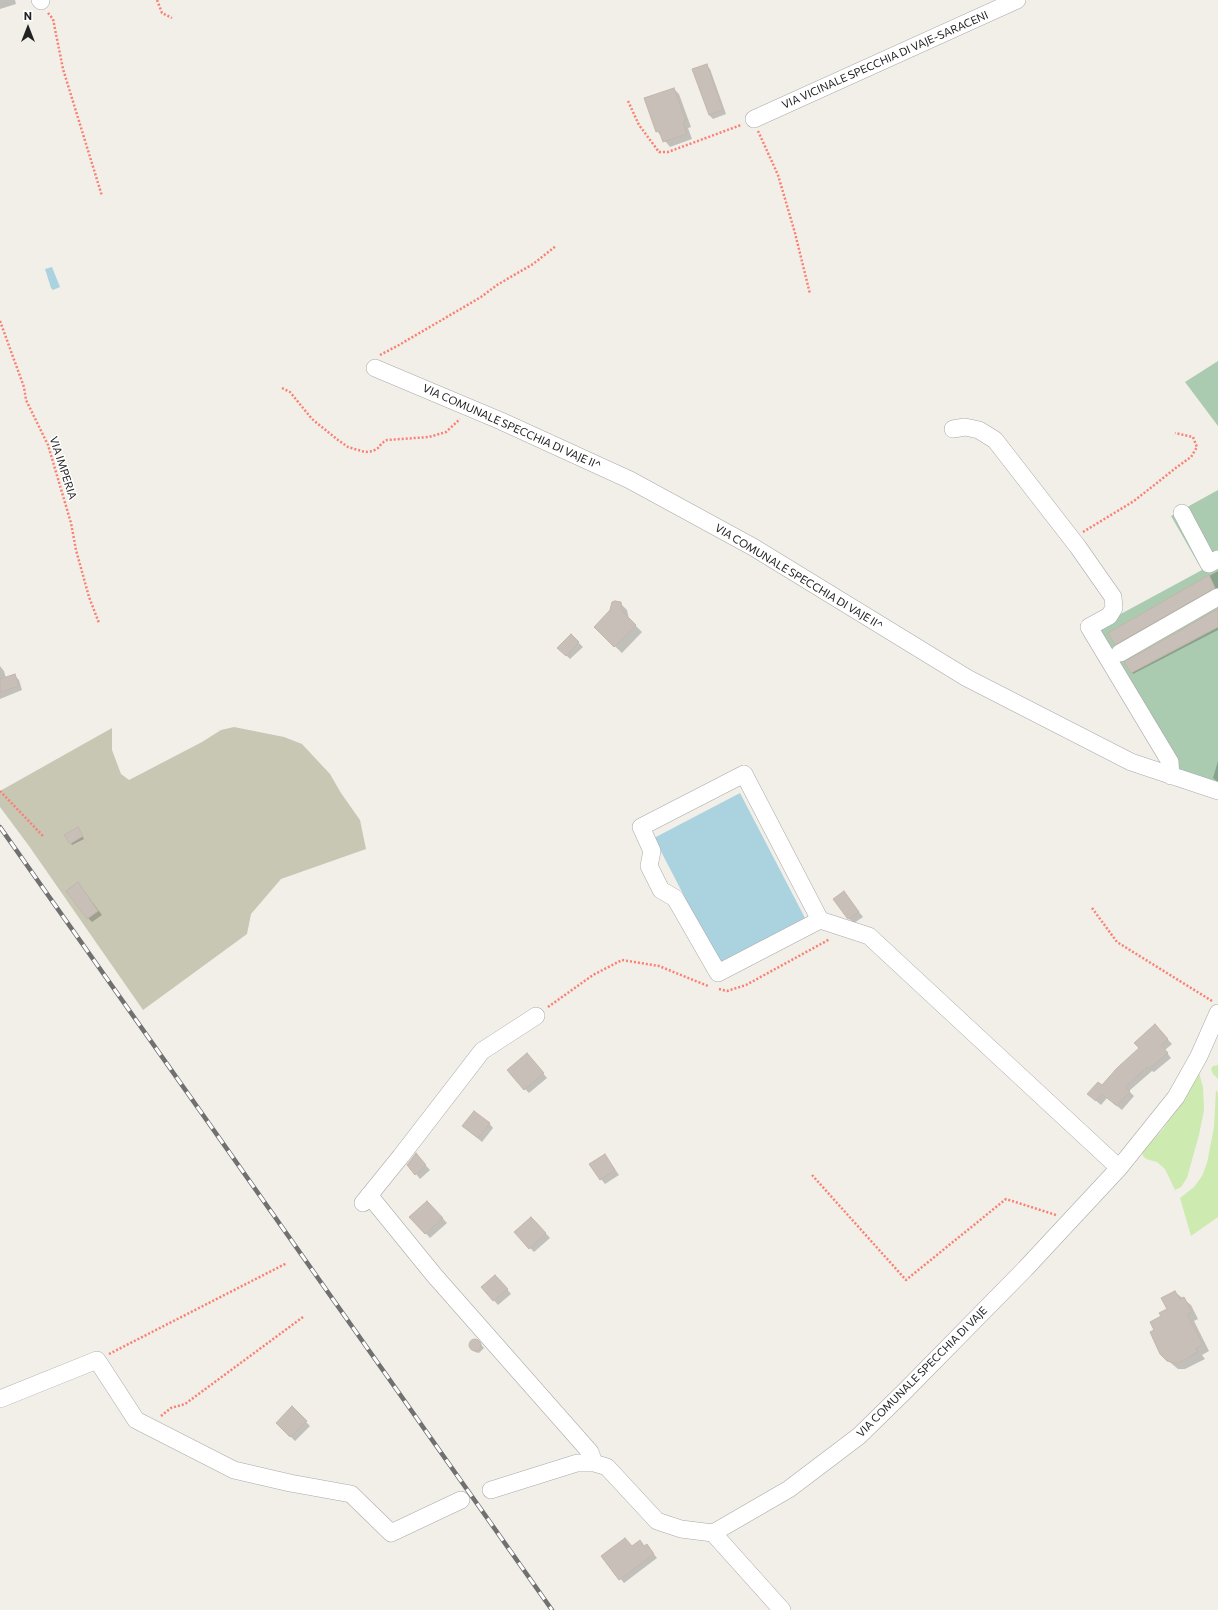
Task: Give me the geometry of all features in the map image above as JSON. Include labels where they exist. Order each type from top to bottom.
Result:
[{"type":"street","name":"VIA VICINALE SPECCHIA DI VAJE-SARACENI","points":[[754,119],[1017,0]]},
{"type":"street","name":"VIA COMUNALE SPECCHIA DI VAJE II^","points":[[375,368],[562,448],[630,480],[753,547],[967,678],[1131,762],[1218,791]]},
{"type":"street","points":[[953,429],[965,427],[979,430],[995,440],[1078,547],[1113,597],[1114,608],[1109,616],[1089,627],[1170,762],[1171,776]]},
{"type":"street","points":[[1182,513],[1209,564],[1218,559]]},
{"type":"street","points":[[1120,653],[1218,597]]},
{"type":"street","points":[[820,920],[718,973],[675,898],[661,890],[649,866],[652,851],[641,827],[744,774],[820,920],[869,936],[1119,1168]]},
{"type":"street","name":"VIA COMUNALE SPECCHIA DI VAJE","points":[[713,1533],[789,1488],[858,1436],[906,1390],[1025,1269],[1119,1168],[1176,1097],[1199,1056],[1218,1013]]},
{"type":"street","points":[[536,1016],[482,1051],[366,1199],[590,1452],[594,1463]]},
{"type":"street","points":[[0,1399],[97,1360],[136,1420],[234,1470],[290,1483],[351,1494],[390,1533],[461,1500]]},
{"type":"street","points":[[491,1490],[577,1463],[594,1463],[607,1467],[657,1520],[681,1529],[713,1533],[782,1610]]},
{"type":"path","points":[[40,0],[53,19],[63,69],[102,196]]},
{"type":"path","points":[[157,0],[162,12],[172,18]]},
{"type":"path","points":[[628,101],[639,125],[659,152],[668,152],[754,119],[760,138],[767,148],[778,175],[795,233],[810,294]]},
{"type":"path","points":[[375,368],[374,362],[381,353],[399,345],[481,297],[533,264],[556,246]]},
{"type":"path","name":"VIA IMPERIA","points":[[0,321],[24,387],[26,400],[48,445],[70,517],[76,550],[89,597],[100,623]]},
{"type":"path","points":[[282,388],[290,392],[312,419],[338,440],[348,447],[365,452],[373,451],[378,448],[382,442],[387,440],[428,437],[446,432],[459,421],[468,407]]},
{"type":"path","points":[[1078,547],[1082,533],[1134,501],[1177,466],[1192,457],[1197,447],[1192,437],[1175,433]]},
{"type":"path","points":[[0,791],[44,837]]},
{"type":"path","points":[[1092,908],[1117,942],[1218,1005]]},
{"type":"path","points":[[536,1016],[594,975],[622,960],[659,966],[727,992],[746,985],[849,930]]},
{"type":"path","points":[[812,1175],[906,1280],[1006,1199],[1070,1219]]},
{"type":"path","points":[[97,1360],[287,1263]]},
{"type":"path","points":[[152,1429],[163,1414],[171,1408],[185,1404],[303,1317]]},
{"type":"shaded area","points":[[234,727],[284,737],[302,744],[330,774],[360,820],[366,849],[281,879],[251,914],[247,934],[143,1010],[29,846],[0,807],[0,791],[112,728],[112,750],[121,774],[129,780],[202,742],[221,730]]},
{"type":"green space","points":[[1218,361],[1218,426],[1185,382]]},
{"type":"green space","points":[[1218,490],[1218,784],[1181,773],[1093,629],[1202,570],[1171,516]]},
{"type":"green space","points":[[1218,1065],[1218,1079],[1213,1074],[1211,1069],[1213,1066]]},
{"type":"green space","points":[[1198,1069],[1203,1087],[1204,1110],[1199,1135],[1187,1178],[1181,1187],[1175,1190],[1165,1169],[1157,1162],[1146,1159],[1142,1152],[1163,1129],[1180,1104]]},
{"type":"green space","points":[[1216,1090],[1218,1093],[1218,1217],[1191,1236],[1180,1198],[1194,1187],[1202,1176],[1207,1163],[1214,1127]]},
{"type":"water","points":[[52,267],[60,287],[53,290],[45,269]]},
{"type":"water","points":[[740,793],[805,918],[719,963],[654,838]]},
{"type":"building","points":[[707,64],[723,110],[709,115],[692,69]]},
{"type":"building","points":[[674,88],[686,121],[683,122],[687,134],[663,142],[659,131],[656,132],[644,98]]},
{"type":"building","points":[[1209,575],[1215,588],[1115,645],[1108,633]]},
{"type":"building","points":[[612,602],[621,602],[622,611],[636,625],[614,647],[594,627],[610,610]]},
{"type":"building","points":[[1218,609],[1218,627],[1131,673],[1124,662]]},
{"type":"building","points":[[571,634],[579,642],[566,656],[557,648]]},
{"type":"building","points":[[15,674],[19,686],[0,692],[0,679]]},
{"type":"building","points":[[78,827],[83,836],[70,844],[64,835]]},
{"type":"building","points":[[78,882],[98,911],[87,919],[66,891]]},
{"type":"building","points":[[844,891],[859,912],[849,919],[833,899]]},
{"type":"building","points":[[1155,1024],[1168,1039],[1161,1045],[1168,1053],[1149,1069],[1147,1067],[1125,1087],[1130,1091],[1117,1106],[1102,1094],[1096,1101],[1087,1094],[1098,1082],[1102,1085],[1117,1068],[1139,1048],[1134,1043]]},
{"type":"building","points":[[527,1053],[544,1073],[524,1090],[507,1070]]},
{"type":"building","points":[[474,1111],[490,1123],[478,1138],[462,1126]]},
{"type":"building","points":[[416,1153],[426,1165],[415,1175],[407,1165]]},
{"type":"building","points":[[605,1154],[615,1170],[600,1180],[589,1164]]},
{"type":"building","points":[[427,1201],[443,1218],[425,1234],[409,1217]]},
{"type":"building","points":[[531,1217],[546,1233],[529,1249],[514,1232]]},
{"type":"building","points":[[495,1275],[508,1289],[493,1301],[481,1287]]},
{"type":"building","points":[[1175,1291],[1180,1299],[1184,1297],[1192,1312],[1187,1314],[1203,1344],[1196,1348],[1198,1352],[1178,1363],[1167,1361],[1160,1354],[1150,1332],[1154,1330],[1150,1322],[1161,1316],[1159,1313],[1167,1309],[1161,1298]]},
{"type":"building","points":[[473,1339],[477,1339],[481,1345],[477,1351],[473,1351],[469,1347],[469,1343]]},
{"type":"building","points":[[292,1406],[307,1421],[290,1437],[276,1423]]},
{"type":"building","points":[[625,1538],[632,1546],[640,1540],[644,1546],[647,1544],[654,1554],[619,1580],[601,1556]]},
{"type":"railway","points":[[0,827],[552,1610]]}]
